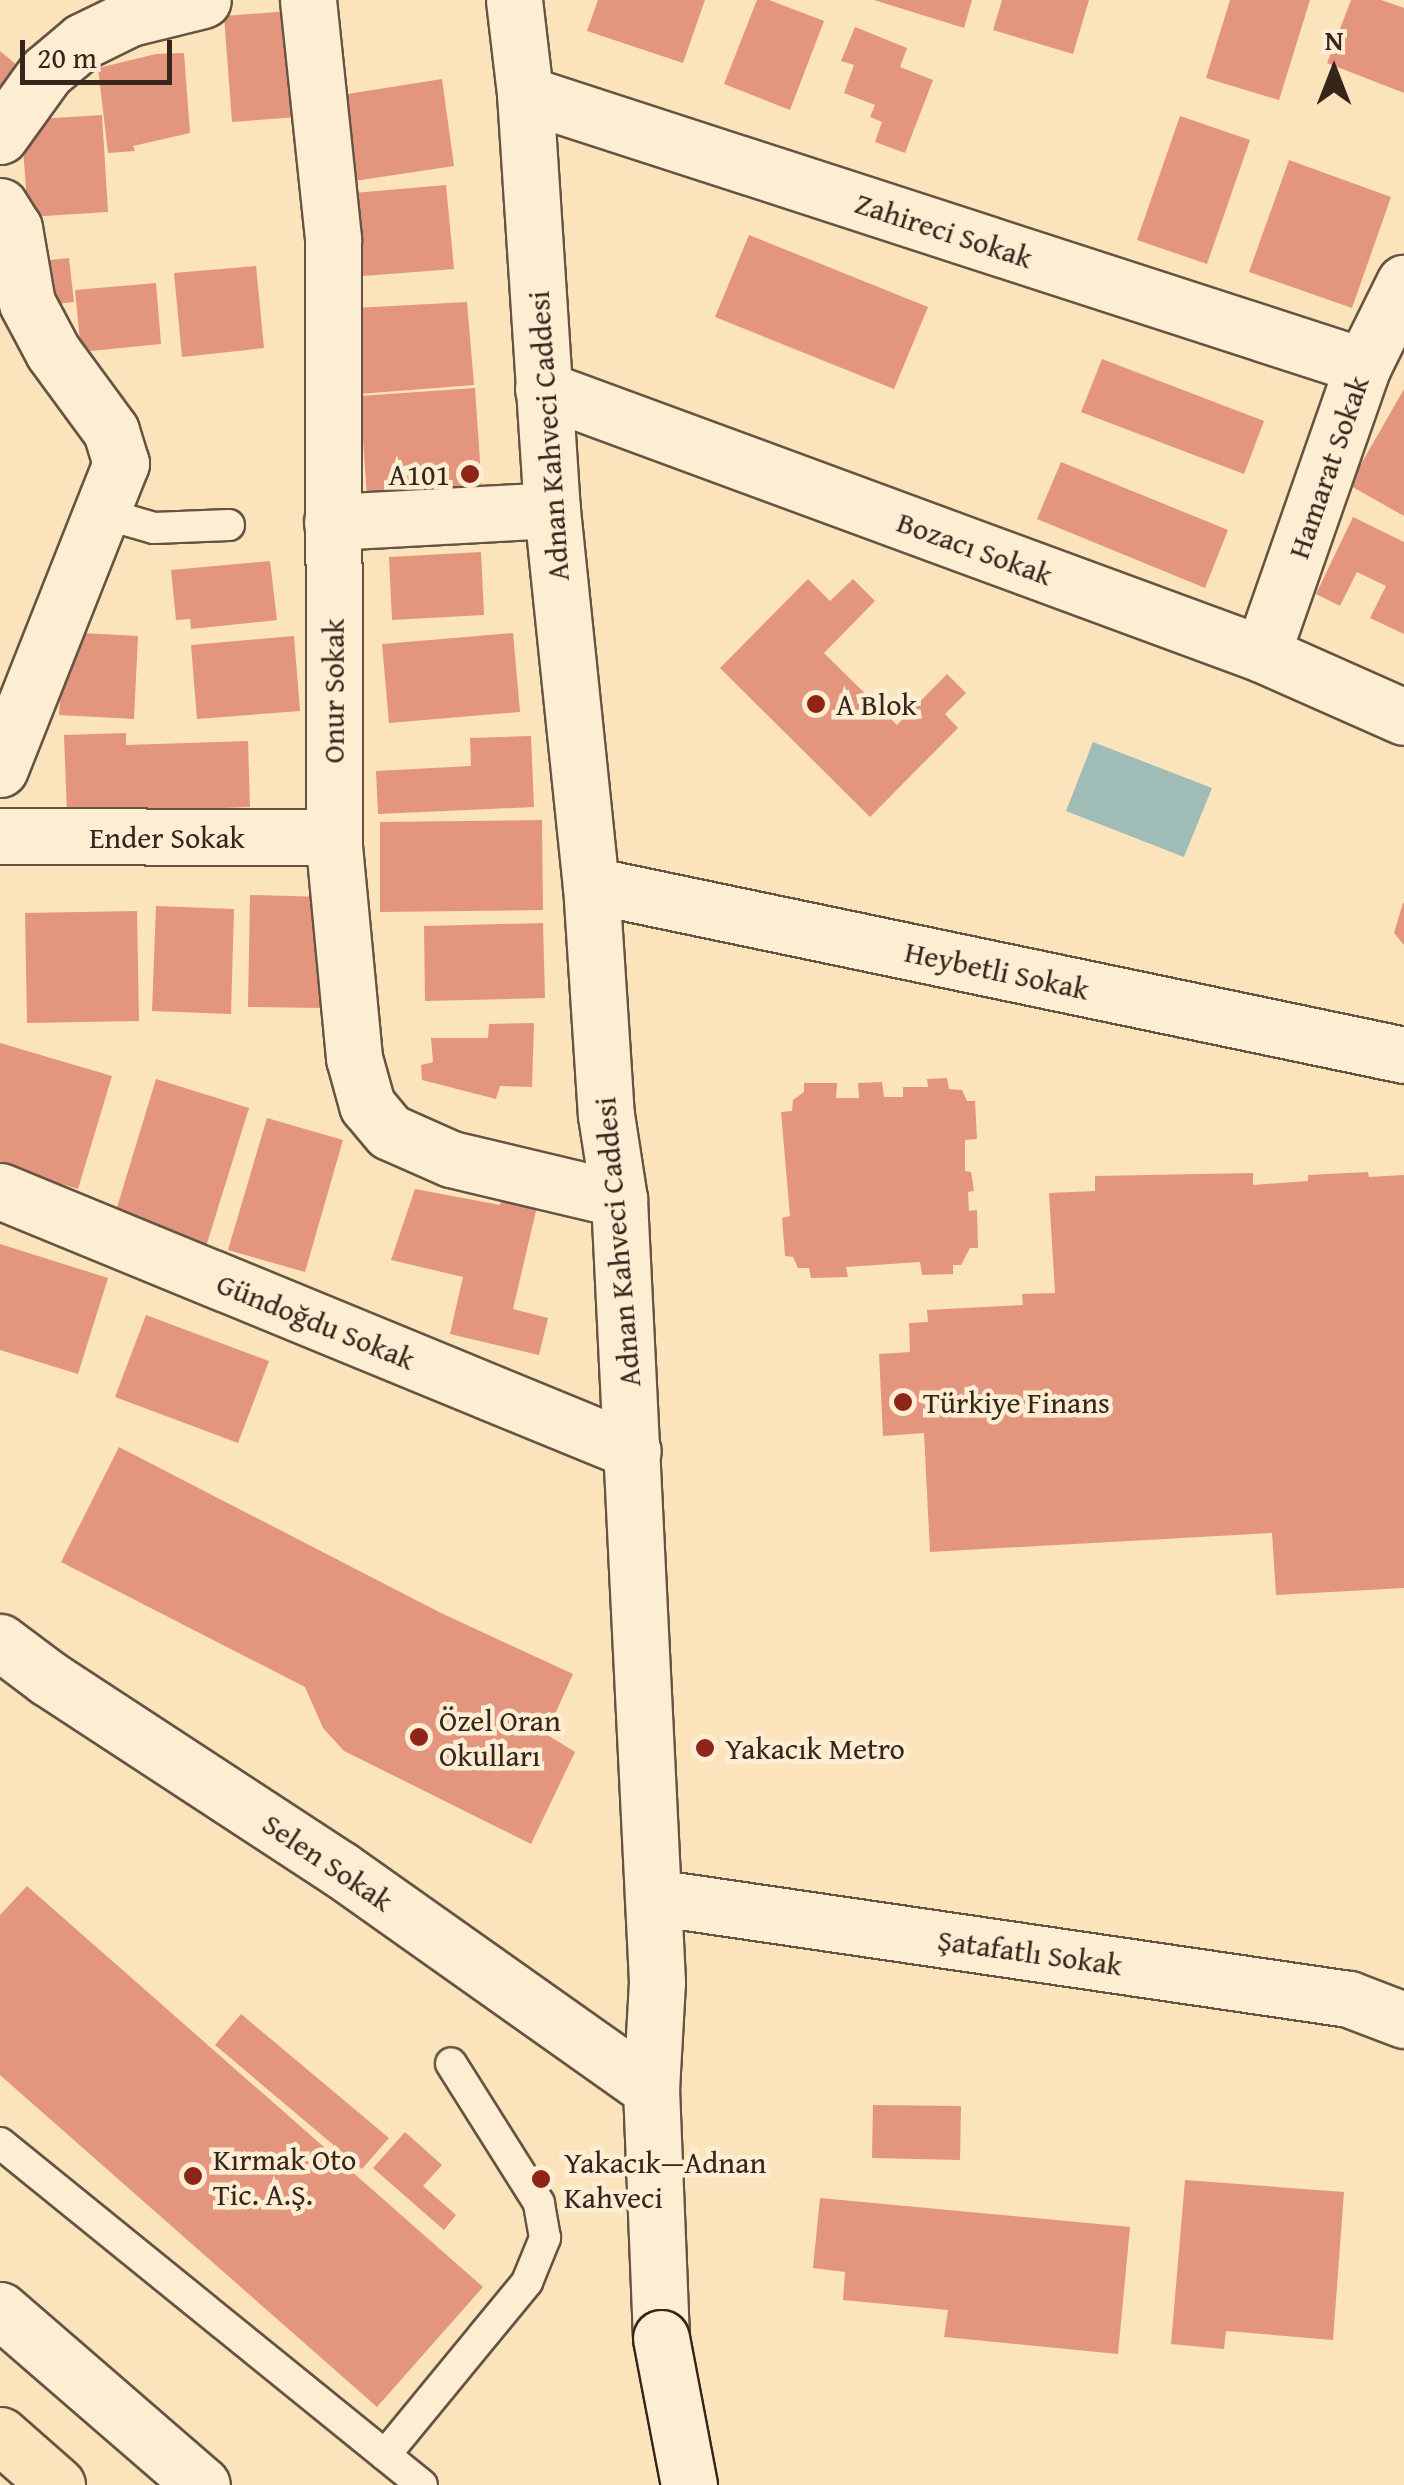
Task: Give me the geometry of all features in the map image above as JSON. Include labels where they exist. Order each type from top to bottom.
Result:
[{"type":"highway","points":[[0,2436],[57,2485]]},
{"type":"street","points":[[0,136],[46,72],[84,42],[130,18],[203,0]]},
{"type":"street","name":"Onur Sokak","points":[[308,0],[333,239],[334,837],[354,1058],[368,1105],[390,1132],[450,1159],[620,1199]]},
{"type":"street","name":"Adnan Kahveci Caddesi","points":[[514,0],[525,94],[552,510],[591,885],[606,1115],[620,1199],[657,1982],[652,2089],[661,2338],[689,2485]]},
{"type":"street","name":"Zahireci Sokak","points":[[525,94],[1362,366]]},
{"type":"street","points":[[0,206],[14,228],[27,303],[53,352],[111,431],[121,463],[0,770]]},
{"type":"street","name":"Hamarat Sokak","points":[[1262,654],[1362,366],[1404,284]]},
{"type":"street","name":"Bozacı Sokak","points":[[543,389],[1262,654],[1404,717]]},
{"type":"street","points":[[332,522],[552,510]]},
{"type":"street","name":"Ender Sokak","points":[[0,836],[334,837]]},
{"type":"street","name":"Heybetli Sokak","points":[[591,885],[1404,1055]]},
{"type":"street","name":"Gündoğdu Sokak","points":[[0,1191],[633,1451]]},
{"type":"street","name":"Selen Sokak","points":[[0,1642],[48,1678],[340,1869],[652,2089]]},
{"type":"street","name":"Şatafatlı Sokak","points":[[653,1898],[1348,1998],[1404,2020]]},
{"type":"street","points":[[0,2310],[202,2485]]},
{"type":"lane","points":[[102,512],[154,528],[229,525]]},
{"type":"lane","points":[[385,2454],[527,2282],[544,2238],[540,2202],[451,2063]]},
{"type":"lane","points":[[0,2142],[422,2485]]},
{"type":"water","points":[[1093,742],[1212,788],[1184,857],[1066,811]]},
{"type":"building","points":[[598,0],[705,0],[683,63],[587,31]]},
{"type":"building","points":[[757,0],[769,0],[824,21],[790,110],[724,84]]},
{"type":"building","points":[[874,0],[972,0],[964,28]]},
{"type":"building","points":[[1002,0],[1089,0],[1073,54],[993,30]]},
{"type":"building","points":[[1230,0],[1310,0],[1279,100],[1206,78]]},
{"type":"building","points":[[1351,0],[1381,0],[1404,8],[1404,93],[1327,63]]},
{"type":"building","points":[[291,11],[298,117],[232,122],[224,16]]},
{"type":"building","points":[[855,27],[907,48],[900,67],[933,80],[905,153],[875,142],[882,122],[870,117],[875,105],[844,93],[854,65],[841,61]]},
{"type":"building","points":[[0,51],[24,71],[0,99]]},
{"type":"building","points":[[184,53],[190,133],[133,146],[135,151],[108,153],[98,68],[156,54]]},
{"type":"building","points":[[442,79],[454,166],[354,181],[341,95]]},
{"type":"building","points":[[102,115],[108,212],[28,217],[21,120]]},
{"type":"building","points":[[1180,116],[1250,140],[1207,264],[1137,240]]},
{"type":"building","points":[[1289,160],[1391,197],[1352,308],[1249,272]]},
{"type":"building","points":[[446,185],[454,269],[350,277],[342,194]]},
{"type":"building","points":[[749,235],[928,307],[894,389],[715,317]]},
{"type":"building","points":[[69,258],[74,302],[46,305],[41,261]]},
{"type":"building","points":[[256,266],[264,348],[182,357],[174,273]]},
{"type":"building","points":[[156,283],[161,344],[81,352],[75,290]]},
{"type":"building","points":[[467,302],[474,385],[359,394],[355,308]]},
{"type":"building","points":[[1102,359],[1264,421],[1244,474],[1081,412]]},
{"type":"building","points":[[475,388],[482,491],[367,498],[360,396]]},
{"type":"building","points":[[1404,389],[1404,516],[1349,485]]},
{"type":"building","points":[[1061,462],[1228,530],[1205,588],[1037,519]]},
{"type":"building","points":[[1353,517],[1404,542],[1404,634],[1370,618],[1386,586],[1357,572],[1340,606],[1316,594]]},
{"type":"building","points":[[481,552],[484,615],[392,620],[389,557]]},
{"type":"building","points":[[270,561],[277,620],[191,629],[190,619],[176,620],[171,570]]},
{"type":"building","name":"A Blok","points":[[808,579],[830,601],[853,579],[875,601],[824,653],[897,725],[947,674],[966,693],[945,714],[958,728],[870,817],[720,668]]},
{"type":"building","points":[[64,632],[138,636],[134,719],[59,715]]},
{"type":"building","points":[[513,633],[520,712],[389,723],[382,644]]},
{"type":"building","points":[[294,636],[300,711],[197,719],[191,645]]},
{"type":"building","points":[[126,733],[126,745],[248,741],[250,807],[67,814],[64,735]]},
{"type":"building","points":[[531,736],[534,807],[378,814],[376,771],[471,766],[470,738]]},
{"type":"building","points":[[542,820],[543,910],[380,912],[380,822]]},
{"type":"building","points":[[250,895],[325,897],[323,1008],[248,1007]]},
{"type":"building","points":[[1404,903],[1404,945],[1394,933]]},
{"type":"building","points":[[156,906],[234,909],[231,1014],[152,1011]]},
{"type":"building","points":[[137,911],[139,1021],[27,1023],[25,913]]},
{"type":"building","points":[[543,923],[545,998],[425,1001],[424,926]]},
{"type":"building","points":[[534,1023],[532,1087],[500,1086],[496,1099],[422,1080],[421,1065],[433,1062],[431,1038],[488,1038],[489,1024]]},
{"type":"building","points":[[0,1043],[112,1076],[78,1189],[0,1166]]},
{"type":"building","points":[[947,1078],[949,1089],[962,1090],[967,1101],[975,1101],[977,1139],[965,1140],[965,1171],[971,1172],[974,1191],[968,1192],[969,1211],[977,1210],[978,1248],[970,1248],[961,1265],[953,1265],[953,1274],[922,1275],[920,1262],[846,1267],[848,1277],[811,1278],[809,1268],[798,1268],[793,1257],[785,1256],[782,1218],[790,1216],[781,1112],[792,1111],[793,1100],[804,1092],[804,1083],[837,1083],[836,1098],[859,1098],[858,1083],[882,1082],[884,1097],[903,1097],[903,1087],[928,1087],[927,1079]]},
{"type":"building","points":[[156,1079],[249,1108],[204,1253],[112,1224]]},
{"type":"building","points":[[267,1118],[343,1140],[305,1272],[228,1250]]},
{"type":"building","points":[[1368,1172],[1369,1177],[1404,1175],[1404,1588],[1276,1595],[1272,1533],[930,1552],[924,1433],[883,1436],[879,1354],[910,1352],[909,1323],[928,1322],[927,1310],[1023,1305],[1022,1294],[1055,1293],[1049,1193],[1095,1191],[1095,1176],[1253,1173],[1253,1185],[1308,1181],[1308,1175]]},
{"type":"building","points":[[415,1189],[500,1205],[504,1189],[539,1198],[513,1309],[548,1318],[539,1355],[450,1334],[463,1277],[391,1260]]},
{"type":"building","points":[[0,1244],[108,1278],[78,1374],[0,1350]]},
{"type":"building","points":[[146,1315],[269,1361],[238,1443],[115,1397]]},
{"type":"building","points":[[119,1447],[441,1613],[573,1674],[546,1734],[575,1752],[531,1844],[344,1751],[323,1728],[305,1687],[61,1562]]},
{"type":"building","points":[[27,1886],[483,2287],[377,2407],[0,2075],[0,1915]]},
{"type":"building","points":[[241,2014],[389,2138],[362,2169],[215,2045]]},
{"type":"building","points":[[873,2105],[961,2106],[960,2160],[872,2158]]},
{"type":"building","points":[[405,2132],[442,2165],[423,2186],[456,2215],[444,2230],[373,2168]]},
{"type":"building","points":[[1185,2180],[1344,2192],[1333,2340],[1226,2331],[1224,2349],[1171,2344]]},
{"type":"building","points":[[820,2198],[1130,2227],[1118,2354],[944,2337],[948,2310],[843,2300],[845,2272],[813,2268]]},
{"type":"place","name":"A101","points":[[470,474]]},
{"type":"place","name":"A Blok","points":[[816,704]]},
{"type":"place","name":"Türkiye Finans","points":[[903,1402]]},
{"type":"place","name":"Özel Oran Okulları","points":[[419,1737]]},
{"type":"place","name":"Yakacık Metro","points":[[705,1748]]},
{"type":"place","name":"Kırmak Oto Tic. A.Ş.","points":[[193,2176]]},
{"type":"place","name":"Yakacık—Adnan Kahveci","points":[[541,2179]]}]
